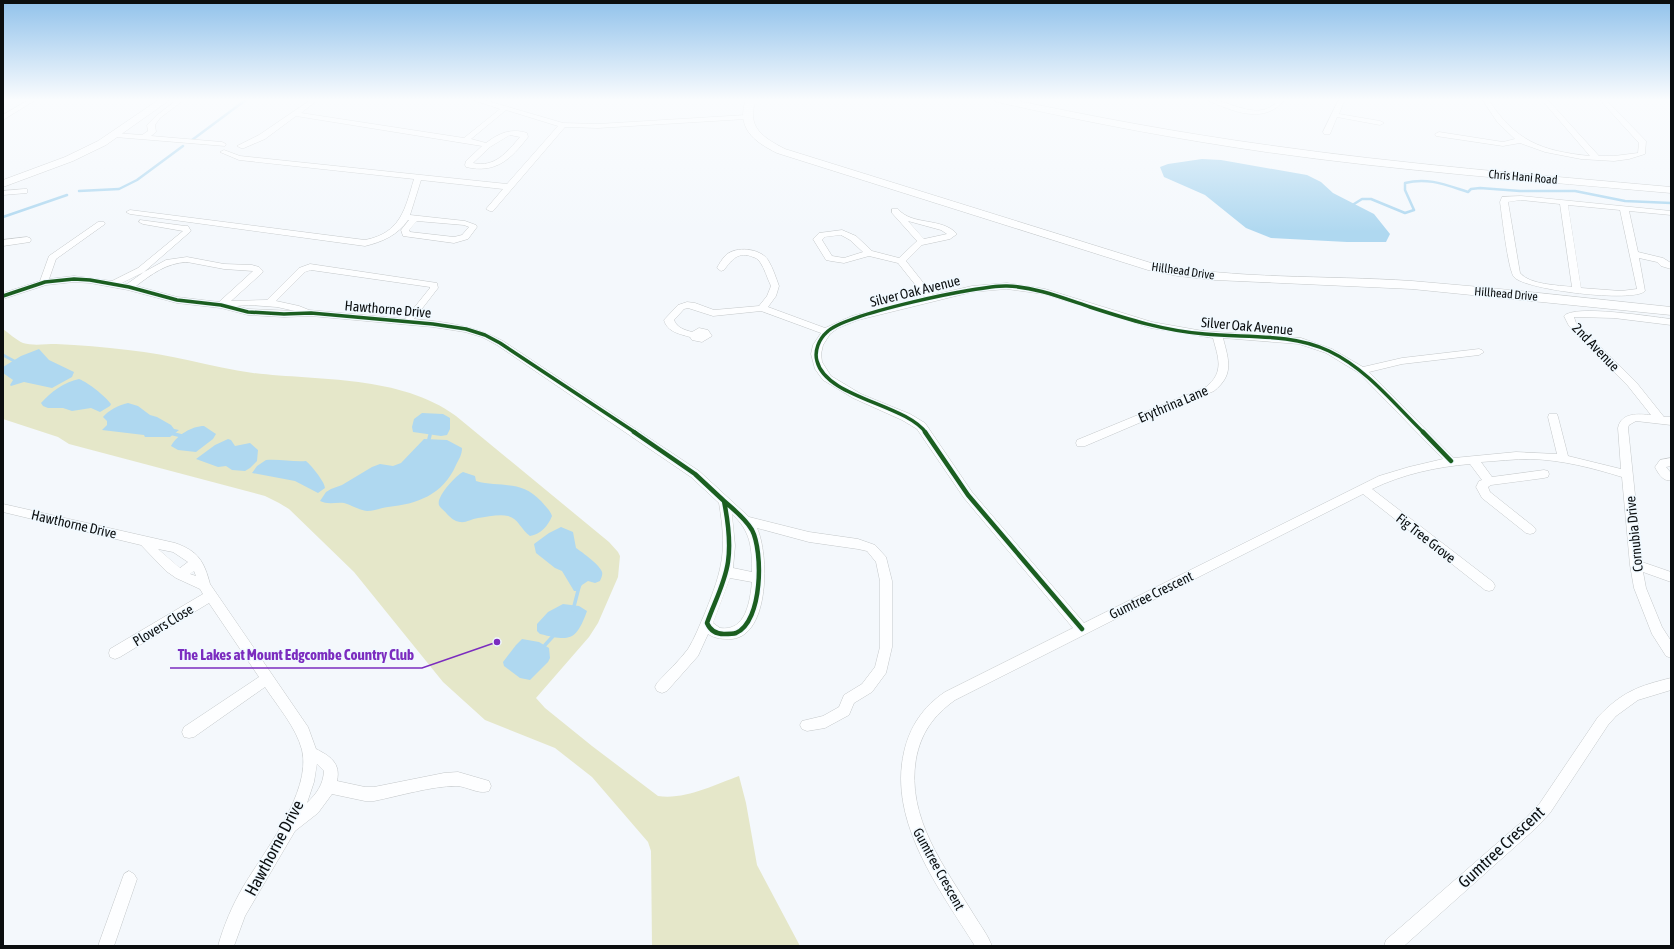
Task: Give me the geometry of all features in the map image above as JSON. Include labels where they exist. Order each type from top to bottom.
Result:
[{"type":"street","points":[[3,184],[69,159],[99,143]]},
{"type":"street","points":[[200,143],[231,146],[243,143]]},
{"type":"street","points":[[479,143],[487,145]]},
{"type":"street","points":[[487,145],[469,163],[469,165],[481,168],[496,165],[519,143]]},
{"type":"street","points":[[490,209],[548,143]]},
{"type":"street","name":"Hillhead Drive","points":[[767,143],[780,152],[794,157],[1132,262],[1160,269],[1215,276],[1412,285],[1617,304],[1671,311]]},
{"type":"street","name":"Chris Hani Road","points":[[1237,143],[1307,154],[1429,168],[1671,190]]},
{"type":"street","points":[[1531,143],[1554,152],[1596,158],[1628,158],[1641,154],[1643,150],[1643,143]]},
{"type":"street","points":[[1583,143],[1596,158]]},
{"type":"street","points":[[224,152],[231,146]]},
{"type":"street","points":[[231,146],[239,158],[510,187]]},
{"type":"street","points":[[130,212],[365,243],[384,237],[405,217],[418,177]]},
{"type":"street","points":[[3,193],[24,191]]},
{"type":"street","points":[[1624,209],[1642,286],[1641,291],[1637,293],[1620,294],[1535,284],[1522,280],[1516,273],[1504,202],[1508,198],[1671,213]]},
{"type":"street","points":[[1564,203],[1577,289]]},
{"type":"street","points":[[900,261],[917,244],[953,234],[944,228],[898,214],[922,242]]},
{"type":"street","points":[[405,217],[415,218],[465,223],[472,225],[473,227],[465,237],[454,240],[406,234],[405,230],[415,218]]},
{"type":"street","points":[[113,284],[141,270],[187,231],[185,228],[176,226],[143,222]]},
{"type":"street","points":[[43,283],[52,258],[101,224]]},
{"type":"street","points":[[869,253],[850,259],[832,260],[829,258],[817,239],[822,235],[842,232],[853,238],[869,253],[900,261],[931,298]]},
{"type":"street","points":[[3,243],[27,240]]},
{"type":"street","points":[[721,268],[729,257],[739,252],[750,253],[760,257],[764,261],[775,286],[771,296],[762,308]]},
{"type":"street","points":[[1634,254],[1660,260],[1664,264],[1671,266]]},
{"type":"street","points":[[1660,260],[1663,258],[1671,259]]},
{"type":"street","points":[[129,287],[165,263],[176,260],[187,259],[227,267],[253,268],[259,270],[221,305]]},
{"type":"street","points":[[269,314],[274,303],[302,270],[310,267],[434,285],[434,288],[408,321]]},
{"type":"street","name":"Hawthorne Drive","points":[[3,296],[43,283],[74,279],[90,280],[129,287],[177,300],[221,305],[248,312],[269,314],[311,313],[408,321],[466,329],[485,335],[500,343],[695,474],[724,501],[742,515],[754,535],[758,560],[754,608],[749,621],[742,629],[734,634],[725,635],[715,632],[709,628],[707,623]]},
{"type":"street","name":"Silver Oak Avenue","points":[[826,332],[835,326],[855,318],[931,298],[987,287],[1007,286],[1026,288],[1064,297],[1151,325],[1217,335],[1301,341],[1329,351],[1362,371],[1451,461]]},
{"type":"street","points":[[248,312],[257,302]]},
{"type":"street","name":"Hawthorne Drive","points":[[221,305],[257,302],[274,303],[311,313]]},
{"type":"street","points":[[693,335],[679,331],[670,324],[669,320],[681,307],[692,305],[713,313],[762,308],[826,332],[818,345],[816,354],[820,369],[827,378],[857,396],[906,417],[921,426],[968,495],[1082,629]]},
{"type":"street","name":"2nd Avenue","points":[[1660,419],[1643,396],[1572,324],[1569,316],[1573,314],[1591,314],[1671,322]]},
{"type":"street","name":"Erythrina Lane","points":[[1081,442],[1210,390],[1218,384],[1222,377],[1224,366],[1217,335]]},
{"type":"street","points":[[1362,371],[1402,361],[1478,352]]},
{"type":"street","points":[[1553,417],[1564,458]]},
{"type":"street","name":"Cornubia Drive","points":[[1660,419],[1635,417],[1624,423],[1623,428],[1636,565],[1640,588],[1657,630],[1671,652]]},
{"type":"street","points":[[1660,419],[1671,421]]},
{"type":"street","name":"Gumtree Crescent","points":[[984,946],[928,855],[915,826],[909,801],[907,775],[912,749],[919,726],[938,704],[950,696],[1082,629],[1383,479],[1403,471],[1451,461],[1522,455],[1564,458],[1594,464],[1628,475]]},
{"type":"street","points":[[1472,459],[1489,481]]},
{"type":"street","points":[[1668,477],[1660,467],[1664,463],[1671,462]]},
{"type":"street","points":[[1530,530],[1486,495],[1482,487],[1483,484],[1489,481],[1544,474]]},
{"type":"street","name":"Fig Tree Grove","points":[[1364,489],[1489,586]]},
{"type":"street","points":[[662,687],[693,652],[707,623],[726,572],[729,553],[728,526],[724,501]]},
{"type":"street","name":"Hawthorne Drive","points":[[3,508],[183,551],[197,562],[208,591],[303,732],[310,753],[308,779],[290,825],[237,914],[226,946]]},
{"type":"street","points":[[746,521],[810,537],[858,544],[871,548],[882,560],[886,581],[886,647],[881,669],[867,688],[849,699],[844,711],[825,722],[808,724]]},
{"type":"street","points":[[145,541],[160,560],[180,575],[208,591]]},
{"type":"street","points":[[160,560],[175,548]]},
{"type":"street","points":[[180,575],[197,562]]},
{"type":"street","points":[[1636,565],[1671,577]]},
{"type":"street","points":[[726,572],[757,578]]},
{"type":"street","name":"Plovers Close","points":[[115,653],[208,591]]},
{"type":"street","points":[[188,732],[267,679]]},
{"type":"street","name":"Gumtree Crescent","points":[[1392,946],[1546,808],[1603,721],[1613,710],[1628,698],[1642,691],[1671,684]]},
{"type":"street","points":[[290,825],[319,801],[330,787],[331,769],[325,761],[310,753]]},
{"type":"street","points":[[330,787],[364,794],[374,794],[444,780],[458,779],[484,786]]},
{"type":"street","points":[[106,946],[129,879]]},
{"type":"green space","points":[[3,329],[18,340],[27,344],[56,344],[144,352],[253,373],[331,379],[384,386],[410,393],[434,403],[456,416],[609,542],[620,556],[618,577],[598,623],[589,637],[536,698],[545,708],[592,746],[658,796],[668,797],[689,794],[739,776],[746,803],[757,865],[800,946],[652,946],[651,851],[648,842],[592,777],[555,748],[485,720],[443,682],[354,572],[289,509],[265,496],[69,444],[58,437],[3,419]]},
{"type":"water","points":[[1202,159],[1221,160],[1307,175],[1321,182],[1333,193],[1374,214],[1390,234],[1386,242],[1347,242],[1271,238],[1246,228],[1205,195],[1164,177],[1160,167],[1168,164]]},
{"type":"water","points":[[39,349],[49,360],[74,372],[72,377],[52,388],[24,382],[11,386],[10,385],[13,380],[3,373],[3,367],[21,356]]},
{"type":"water","points":[[79,379],[87,383],[101,394],[111,404],[110,406],[100,412],[91,408],[72,411],[63,408],[48,408],[43,406],[41,403],[53,391],[68,382]]},
{"type":"water","points":[[128,403],[138,406],[150,415],[157,417],[171,425],[174,429],[179,430],[170,437],[145,437],[144,435],[102,430],[107,425],[107,421],[103,417],[110,410]]},
{"type":"water","points":[[422,413],[443,414],[450,418],[450,429],[447,435],[441,436],[413,432],[412,427],[414,419]]},
{"type":"water","points":[[199,426],[204,426],[216,434],[213,439],[196,452],[178,450],[171,446],[177,438],[185,432]]},
{"type":"water","points":[[228,439],[231,440],[235,446],[250,443],[258,450],[257,461],[250,468],[245,471],[232,470],[226,466],[218,467],[196,459],[215,445]]},
{"type":"water","points":[[424,439],[447,440],[462,448],[460,457],[451,475],[444,484],[428,496],[399,506],[385,507],[372,511],[361,510],[344,503],[329,503],[320,501],[326,492],[342,485],[372,467],[380,464],[393,466],[401,463]]},
{"type":"water","points":[[266,460],[306,461],[320,478],[325,488],[318,493],[295,481],[252,473],[257,466]]},
{"type":"water","points":[[463,472],[475,476],[476,481],[510,485],[526,490],[541,501],[552,516],[544,529],[530,536],[512,517],[508,516],[489,516],[458,522],[450,517],[440,507],[439,501],[447,487]]},
{"type":"water","points":[[561,527],[573,532],[576,548],[591,559],[601,569],[602,574],[600,581],[595,583],[588,581],[582,585],[578,591],[574,591],[562,571],[555,568],[536,553],[534,544],[549,533]]},
{"type":"water","points":[[563,604],[579,606],[587,611],[579,629],[575,634],[565,638],[540,634],[537,631],[537,624],[548,612]]},
{"type":"water","points":[[522,639],[539,642],[549,648],[550,658],[548,662],[530,680],[520,678],[504,666],[503,662]]},
{"type":"waterway","points":[[79,191],[119,189],[137,180],[183,146]]},
{"type":"waterway","points":[[1354,204],[1362,199],[1371,199],[1405,213],[1414,210],[1405,190],[1405,183],[1413,181],[1429,181],[1468,192],[1471,189],[1480,188],[1520,191],[1575,191],[1625,201],[1671,203]]},
{"type":"waterway","points":[[3,217],[67,195]]},
{"type":"waterway","points":[[3,355],[16,362]]},
{"type":"waterway","points":[[170,433],[186,437]]},
{"type":"waterway","points":[[429,439],[430,435]]},
{"type":"waterway","points":[[573,610],[579,587]]},
{"type":"waterway","points":[[545,645],[555,634]]},
{"type":"cycle path","points":[[3,296],[45,282],[74,279],[90,280],[129,287],[177,300],[221,305],[248,312],[284,314],[311,313],[433,324],[466,329],[485,335],[500,343],[600,409],[695,474],[745,520],[754,535],[757,546],[758,579],[756,596],[752,612],[746,625],[736,633],[723,634],[713,631],[707,623],[724,580],[728,562],[729,533],[724,501]]},
{"type":"cycle path","points":[[1082,629],[968,495],[921,426],[906,417],[857,396],[827,378],[820,369],[816,354],[818,345],[826,332],[835,326],[855,318],[931,298],[972,289],[1007,286],[1045,292],[1151,325],[1203,334],[1301,341],[1329,351],[1362,371],[1451,461]]},
{"type":"place","name":"The Lakes at Mount Edgcombe Country Club","points":[[497,642]]}]
